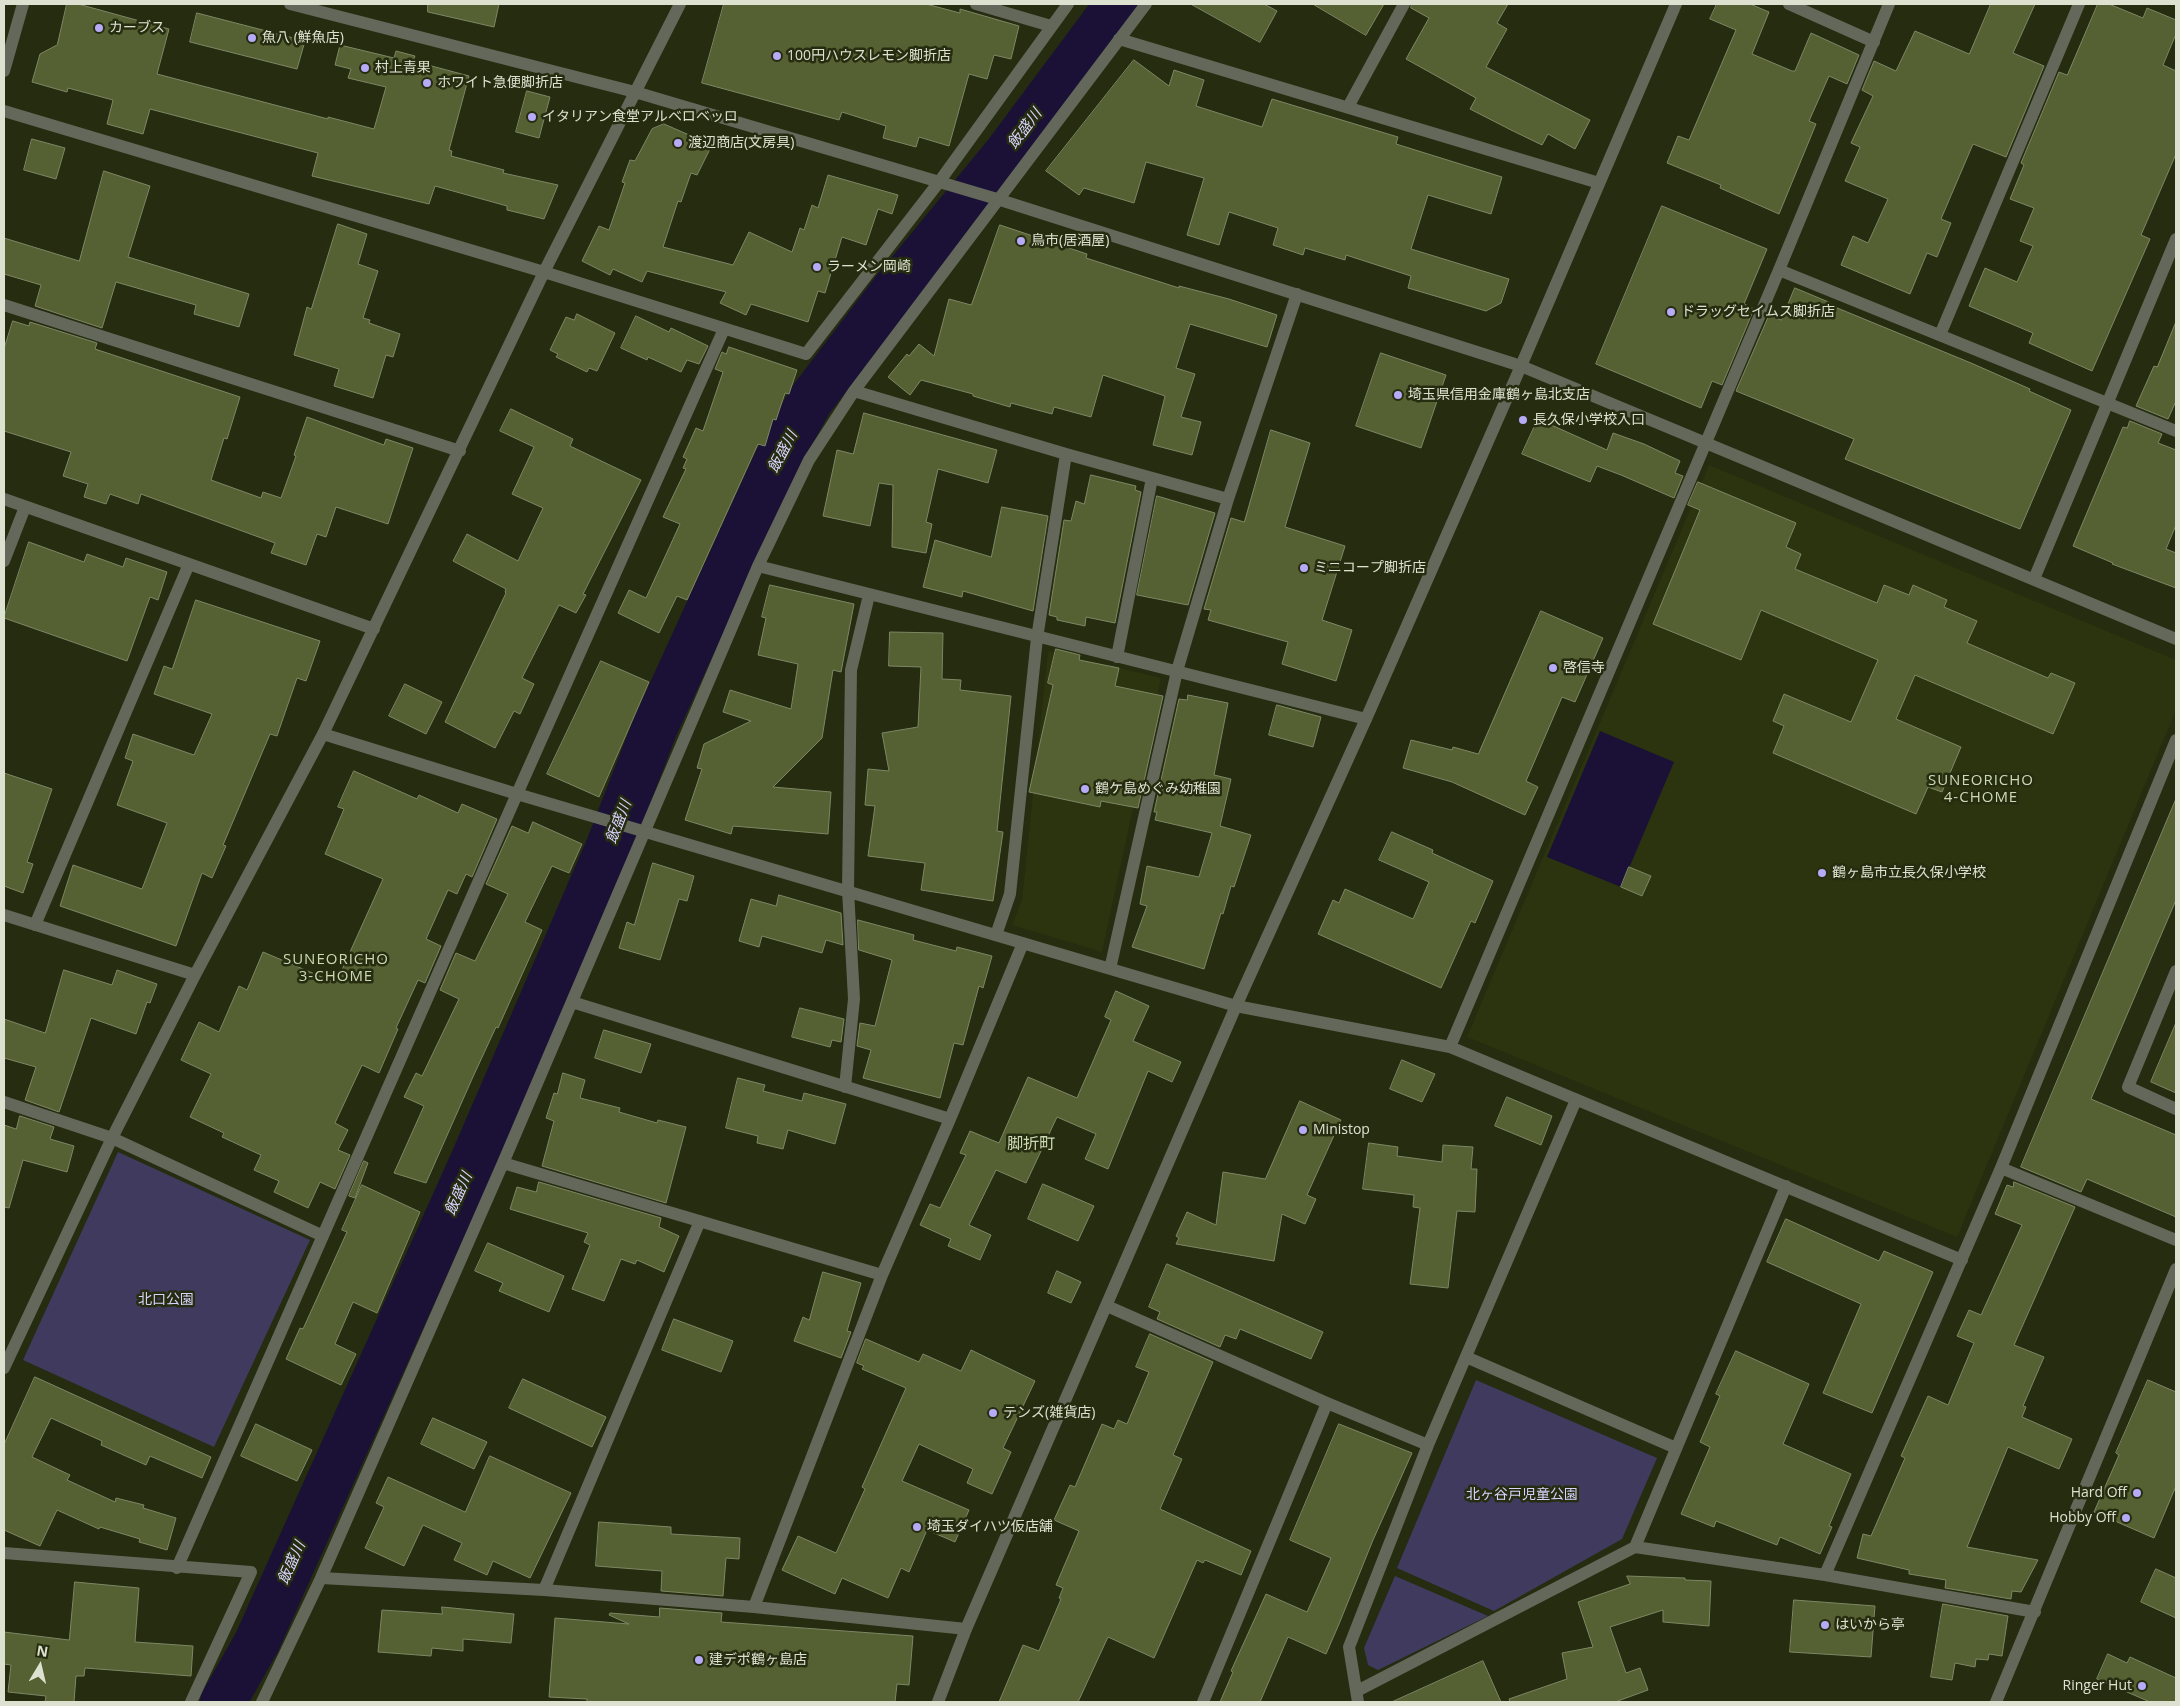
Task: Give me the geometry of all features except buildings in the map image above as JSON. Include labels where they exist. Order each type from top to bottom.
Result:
[{"type":"street","points":[[4,71],[23,4]]},
{"type":"street","points":[[290,4],[635,92],[997,199],[1521,366],[1704,444],[2176,639]]},
{"type":"street","points":[[4,1368],[112,1138],[195,975],[324,734],[544,272],[680,4]]},
{"type":"street","points":[[976,4],[1051,26]]},
{"type":"street","points":[[4,111],[544,272],[806,354],[939,182],[1068,4]]},
{"type":"street","points":[[262,1702],[321,1578],[503,1163],[758,566],[809,460],[854,391],[1146,4]]},
{"type":"street","points":[[1348,107],[1404,4]]},
{"type":"street","points":[[938,1702],[966,1629],[1236,1006],[1366,719],[1521,366],[1676,4]]},
{"type":"street","points":[[1789,4],[1874,42]]},
{"type":"street","points":[[1450,1047],[1779,270],[1889,4]]},
{"type":"street","points":[[1940,335],[2079,4]]},
{"type":"street","points":[[1119,39],[1599,183]]},
{"type":"street","points":[[2034,579],[2176,238]]},
{"type":"street","points":[[1779,270],[2176,431]]},
{"type":"street","points":[[1110,969],[1177,671],[1228,499],[1297,294]]},
{"type":"street","points":[[4,304],[460,451]]},
{"type":"street","points":[[177,1568],[517,794],[724,329]]},
{"type":"street","points":[[854,391],[1066,454],[1228,499]]},
{"type":"street","points":[[996,935],[1010,894],[1037,638],[1066,454]]},
{"type":"street","points":[[1117,657],[1152,478]]},
{"type":"street","points":[[4,499],[374,629]]},
{"type":"street","points":[[4,561],[25,507]]},
{"type":"street","points":[[35,925],[189,564]]},
{"type":"street","points":[[758,566],[1037,638],[1366,719]]},
{"type":"street","points":[[845,1087],[854,999],[848,890],[851,670],[869,595]]},
{"type":"street","points":[[324,734],[517,794],[646,830],[1236,1006],[1450,1047],[1962,1260]]},
{"type":"street","points":[[1825,1575],[1962,1260],[2176,740]]},
{"type":"street","points":[[4,915],[195,975]]},
{"type":"street","points":[[754,1607],[882,1276],[1023,943]]},
{"type":"street","points":[[2176,971],[2128,1087],[2176,1109]]},
{"type":"street","points":[[572,1002],[950,1119]]},
{"type":"street","points":[[1576,1100],[1428,1445],[1349,1647],[1358,1697],[1635,1546],[1825,1575],[2035,1612]]},
{"type":"street","points":[[4,1102],[112,1138],[323,1236]]},
{"type":"street","points":[[503,1163],[882,1276]]},
{"type":"street","points":[[2000,1168],[2176,1240]]},
{"type":"street","points":[[1635,1546],[1786,1186]]},
{"type":"street","points":[[544,1590],[700,1221]]},
{"type":"street","points":[[1996,1702],[2176,1269]]},
{"type":"street","points":[[1107,1306],[1326,1403],[1428,1445]]},
{"type":"street","points":[[1466,1357],[1676,1448]]},
{"type":"street","points":[[1203,1702],[1326,1403]]},
{"type":"street","points":[[4,1553],[177,1568],[252,1572],[192,1702]]},
{"type":"street","points":[[321,1578],[544,1590],[754,1607],[966,1629]]},
{"type":"shaded area","name":"鶴ヶ島市立長久保小学校","points":[[1709,465],[2176,660],[2176,710],[1957,1237],[1467,1037]]},
{"type":"shaded area","name":"鶴ケ島めぐみ幼稚園","points":[[1048,651],[1161,678],[1102,952],[1012,925],[1022,900]]},
{"type":"shaded area","points":[[1600,731],[1674,762],[1621,887],[1547,857]]},
{"type":"green space","name":"北口公園","points":[[118,1152],[310,1240],[214,1447],[23,1360]]},
{"type":"green space","name":"北ヶ谷戸児童公園","points":[[1476,1380],[1657,1458],[1622,1539],[1494,1611],[1397,1568]]},
{"type":"green space","points":[[1395,1576],[1488,1616],[1378,1670],[1368,1665],[1364,1648]]},
{"type":"waterway","name":"飯盛川","points":[[223,1702],[257,1642],[473,1161],[609,846],[655,727],[776,462],[810,401],[896,288],[1007,153],[1118,4]]},
{"type":"place","name":"カーブス","points":[[99,28]]},
{"type":"place","name":"魚八 (鮮魚店)","points":[[252,38]]},
{"type":"place","name":"100円ハウスレモン脚折店","points":[[777,56]]},
{"type":"place","name":"村上青果","points":[[365,68]]},
{"type":"place","name":"ホワイト急便脚折店","points":[[427,83]]},
{"type":"place","name":"イタリアン食堂アルベロベッロ","points":[[532,117]]},
{"type":"place","name":"渡辺商店(文房具)","points":[[678,143]]},
{"type":"place","name":"鳥市(居酒屋)","points":[[1021,241]]},
{"type":"place","name":"ラーメン岡崎","points":[[817,267]]},
{"type":"place","name":"ドラッグセイムス脚折店","points":[[1671,312]]},
{"type":"place","name":"埼玉県信用金庫鶴ヶ島北支店","points":[[1398,395]]},
{"type":"place","name":"長久保小学校入口","points":[[1523,420]]},
{"type":"place","name":"ミニコープ脚折店","points":[[1304,568]]},
{"type":"place","name":"啓信寺","points":[[1553,668]]},
{"type":"place","name":"鶴ケ島めぐみ幼稚園","points":[[1085,789]]},
{"type":"place","name":"鶴ヶ島市立長久保小学校","points":[[1822,873]]},
{"type":"place","name":"Ministop","points":[[1303,1130]]},
{"type":"place","name":"テンズ(雑貨店)","points":[[993,1413]]},
{"type":"place","name":"Hard Off","points":[[2137,1493]]},
{"type":"place","name":"Hobby Off","points":[[2126,1518]]},
{"type":"place","name":"埼玉ダイハツ仮店舗","points":[[917,1527]]},
{"type":"place","name":"はいから亭","points":[[1825,1625]]},
{"type":"place","name":"建デポ鶴ヶ島店","points":[[699,1660]]},
{"type":"place","name":"Ringer Hut","points":[[2142,1686]]},
{"type":"district","name":"SUNEORICHO 4-CHOME","points":[[1981,790]]},
{"type":"district","name":"SUNEORICHO 3-CHOME","points":[[336,968]]},
{"type":"district","name":"脚折町","points":[[1031,1144]]}]
